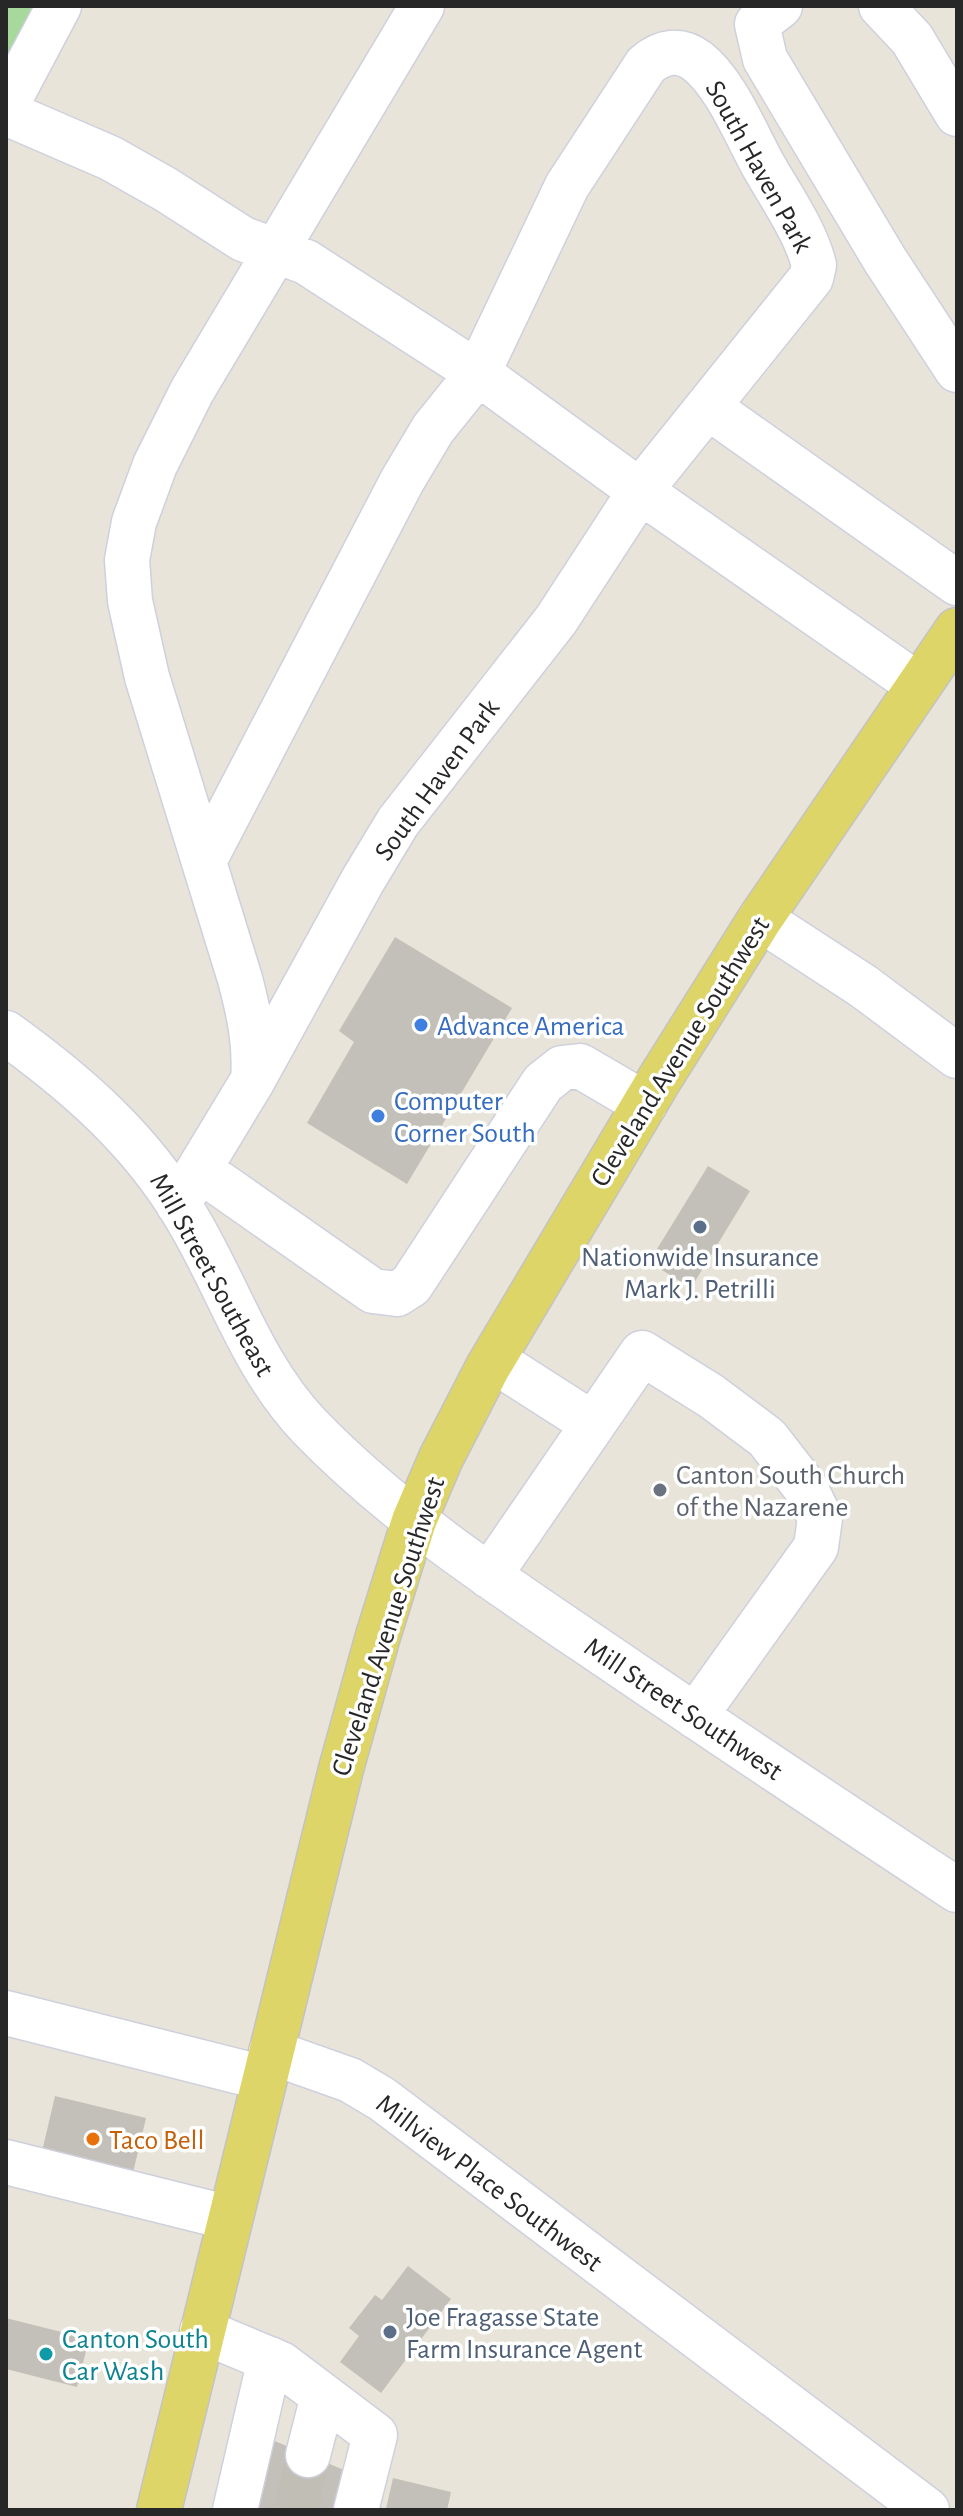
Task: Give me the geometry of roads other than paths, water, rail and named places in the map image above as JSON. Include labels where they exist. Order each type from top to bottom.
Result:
[{"type":"main road","name":"Cleveland Avenue Southwest","points":[[159,2510],[341,1769],[414,1521],[441,1458],[493,1360],[645,1104],[760,919],[957,630]]},
{"type":"street","points":[[6,106],[59,6]]},
{"type":"street","points":[[253,1080],[255,1059],[249,1011],[147,677],[130,601],[127,560],[134,522],[161,452],[192,391],[422,6]]},
{"type":"street","points":[[780,6],[757,24],[765,59],[885,260],[957,370]]},
{"type":"street","points":[[881,6],[912,39],[957,114]]},
{"type":"street","name":"South Haven Park","points":[[189,1187],[398,822],[556,620],[640,491],[806,284],[814,265],[798,227],[715,79],[698,62],[679,52],[658,56],[646,65],[567,186],[478,373],[433,429],[402,481],[204,861]]},
{"type":"street","points":[[6,113],[110,158],[243,239],[306,262],[478,373],[640,491],[918,685]]},
{"type":"street","points":[[708,407],[957,583]]},
{"type":"street","points":[[760,919],[863,986],[957,1056]]},
{"type":"street","name":"Mill Street Southeast","points":[[6,1033],[85,1094],[124,1132],[159,1174],[189,1187],[251,1346],[286,1400],[340,1457],[414,1521]]},
{"type":"street","points":[[189,1187],[373,1291],[397,1294],[411,1285],[543,1083],[562,1068],[580,1066],[645,1104]]},
{"type":"street","points":[[489,1576],[642,1353],[711,1396],[767,1438],[805,1487],[820,1518],[816,1547],[695,1716]]},
{"type":"street","points":[[493,1360],[593,1424]]},
{"type":"street","name":"Mill Street Southwest","points":[[414,1521],[489,1576],[695,1716],[957,1890]]},
{"type":"street","name":"Millview Place Southwest","points":[[6,2013],[350,2080],[382,2099],[927,2510]]},
{"type":"street","points":[[6,2162],[230,2218]]},
{"type":"street","points":[[202,2331],[281,2364],[375,2435],[356,2510]]},
{"type":"street","points":[[235,2510],[270,2359]]},
{"type":"street","points":[[308,2455],[323,2396]]},
{"type":"tunnel","points":[[296,2510],[308,2455]]},
{"type":"place","name":"Advance America","points":[[421,1025]]},
{"type":"place","name":"Computer Corner South","points":[[378,1116]]},
{"type":"place","name":"Nationwide Insurance Mark J. Petrilli","points":[[700,1227]]},
{"type":"place","name":"Canton South Church of the Nazarene","points":[[660,1490]]},
{"type":"place","name":"Taco Bell","points":[[93,2139]]},
{"type":"place","name":"Joe Fragasse State Farm Insurance Agent","points":[[390,2332]]},
{"type":"place","name":"Canton South Car Wash","points":[[46,2354]]}]
